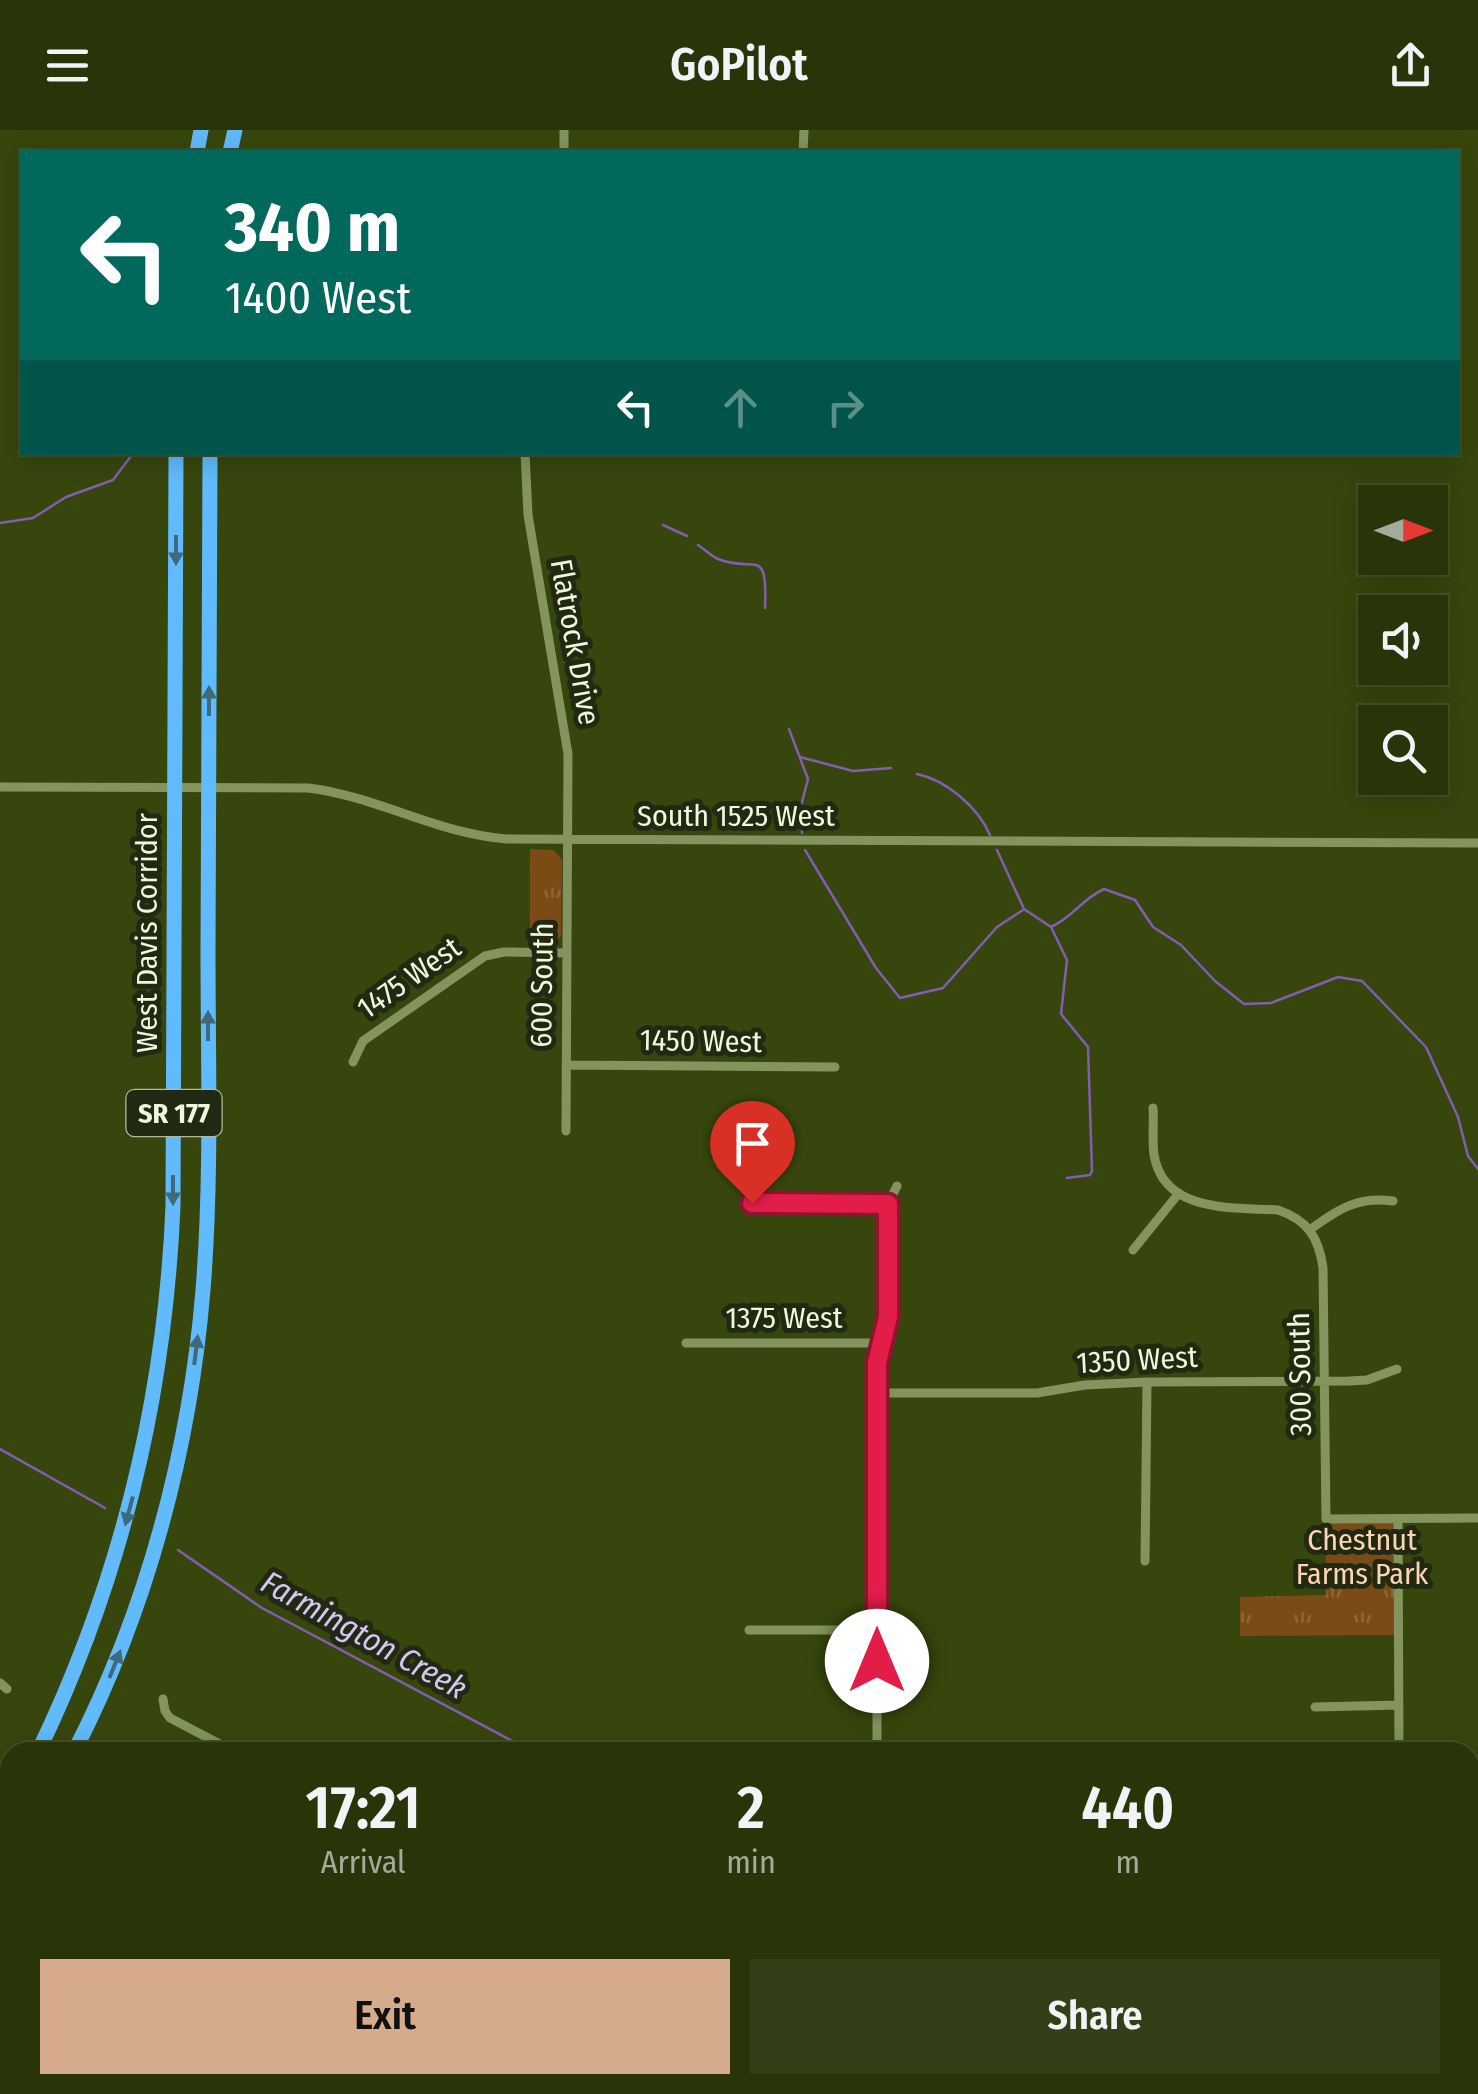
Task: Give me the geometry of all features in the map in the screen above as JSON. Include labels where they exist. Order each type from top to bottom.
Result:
[{"type":"highway","name":"West Davis Corridor","points":[[42,1742],[84,1648],[123,1534],[148,1434],[165,1326],[173,1206],[176,455]]},
{"type":"highway","name":"West Davis Corridor","points":[[78,1742],[120,1649],[155,1544],[182,1440],[200,1321],[208,1203],[210,455]]},
{"type":"street","name":"Flatrock Drive","points":[[525,455],[531,537],[566,738],[568,840]]},
{"type":"street","name":"South 1525 West","points":[[0,788],[296,788],[333,792],[478,836],[568,840],[1478,843]]},
{"type":"street","name":"600 South","points":[[566,1131],[568,840]]},
{"type":"street","name":"1475 West","points":[[354,1062],[363,1041],[478,959],[504,952],[568,953]]},
{"type":"street","name":"1450 West","points":[[566,1064],[835,1067]]},
{"type":"street","points":[[1153,1108],[1155,1160],[1170,1185],[1216,1209],[1278,1210],[1311,1230],[1331,1214],[1359,1201],[1393,1201]]},
{"type":"street","points":[[877,1742],[877,1363],[888,1317],[888,1204],[897,1186]]},
{"type":"street","points":[[1133,1250],[1180,1193]]},
{"type":"street","points":[[752,1203],[888,1204]]},
{"type":"street","name":"300 South","points":[[1311,1230],[1323,1268],[1326,1520],[1398,1519]]},
{"type":"street","name":"1375 West","points":[[686,1342],[882,1343]]},
{"type":"street","name":"1350 West","points":[[877,1392],[1037,1392],[1147,1382],[1367,1380],[1397,1369]]},
{"type":"street","points":[[1146,1561],[1147,1382]]},
{"type":"street","points":[[1399,1742],[1398,1519],[1478,1518]]},
{"type":"street","points":[[748,1630],[877,1630]]},
{"type":"street","points":[[163,1699],[170,1718],[216,1742]]},
{"type":"street","points":[[1315,1707],[1399,1705]]},
{"type":"green space","points":[[530,849],[554,850],[562,860],[561,936],[551,946],[530,946]]},
{"type":"green space","name":"Chestnut Farms Park","points":[[1326,1519],[1398,1519],[1399,1635],[1240,1636],[1240,1597],[1326,1595]]},
{"type":"waterway","points":[[0,523],[33,518],[66,497],[113,480],[132,455]]},
{"type":"waterway","points":[[663,525],[687,536]]},
{"type":"waterway","points":[[698,545],[718,559],[761,568],[765,608]]},
{"type":"waterway","points":[[789,729],[808,779],[801,806],[802,833]]},
{"type":"waterway","points":[[800,757],[853,771],[891,768]]},
{"type":"waterway","points":[[917,774],[960,796],[978,814],[990,835]]},
{"type":"waterway","points":[[805,850],[876,968],[900,998],[943,988],[997,927],[1023,910]]},
{"type":"waterway","points":[[997,850],[1024,909],[1051,927],[1104,889],[1135,900],[1153,927],[1181,945],[1215,981],[1244,1004],[1271,1003],[1338,977],[1362,981],[1426,1047],[1458,1117],[1468,1156],[1478,1169]]},
{"type":"waterway","points":[[1052,929],[1067,960],[1061,1014],[1088,1047],[1092,1171],[1090,1175],[1067,1178]]},
{"type":"waterway","name":"Farmington Creek","points":[[0,1449],[105,1508]]},
{"type":"waterway","name":"Farmington Creek","points":[[178,1550],[262,1608],[514,1742]]},
{"type":"route","points":[[752,1203],[888,1204],[888,1317],[877,1363],[877,1661]]}]
